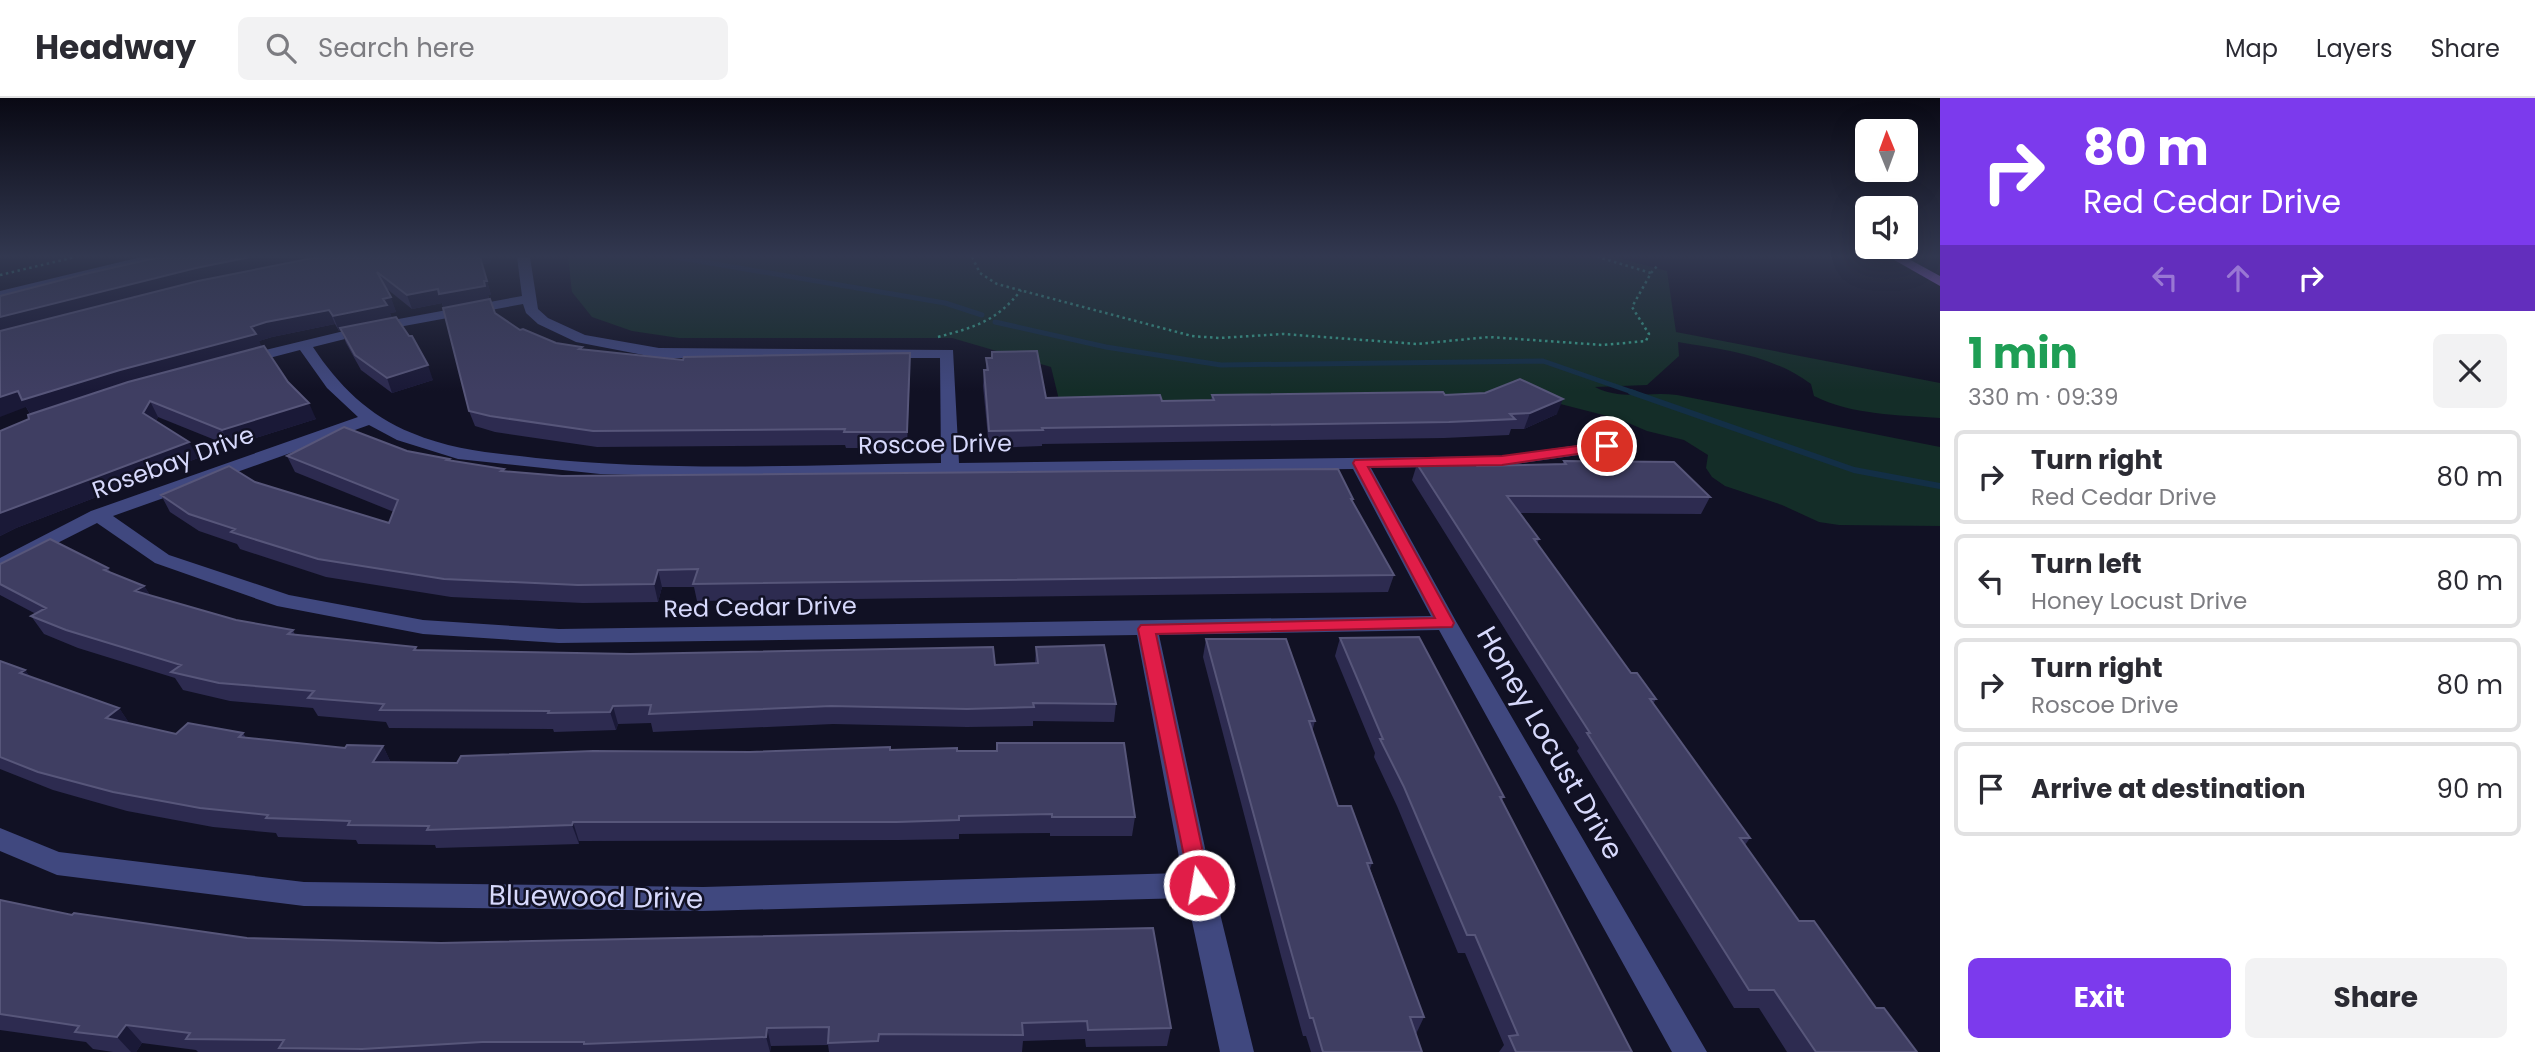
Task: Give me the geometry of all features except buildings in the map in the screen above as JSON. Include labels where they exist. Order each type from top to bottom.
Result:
[{"type":"street","points":[[221,365],[377,327],[514,302]]},
{"type":"street","points":[[529,302],[531,310],[543,321],[581,339],[629,350],[659,353],[948,353],[950,468]]},
{"type":"street","name":"Roscoe Drive","points":[[304,345],[331,386],[369,419],[397,434],[452,453],[565,467],[759,471],[1502,461],[1607,446]]},
{"type":"street","name":"Rosebay Drive","points":[[0,566],[98,514],[369,419]]},
{"type":"street","name":"Honey Locust Drive","points":[[1359,463],[1446,623],[1690,1052]]},
{"type":"street","name":"Red Cedar Drive","points":[[98,514],[162,559],[285,601],[423,627],[559,636],[1446,623]]},
{"type":"street","points":[[1147,629],[1199,885],[1237,1052]]},
{"type":"street","name":"Bluewood Drive","points":[[0,839],[57,863],[304,894],[703,899],[1199,885]]},
{"type":"path","points":[[935,337],[958,331],[1005,311],[1012,302]]},
{"type":"path","points":[[1064,302],[1192,336],[1219,338],[1283,334],[1417,344],[1454,339],[1530,338],[1628,345],[1646,341],[1650,334],[1632,307],[1636,302]]},
{"type":"green space","points":[[580,302],[1672,302],[1676,332],[1940,383],[1940,418],[1876,413],[1844,407],[1814,396],[1811,384],[1780,366],[1748,355],[1678,342],[1679,356],[1647,385],[1595,387],[1625,395],[1677,395],[1940,447],[1940,526],[1839,525],[1819,522],[1782,505],[1725,486],[1712,477],[1706,468],[1708,455],[1684,440],[1647,431],[1619,419],[1533,397],[1060,404],[1051,367],[952,338],[679,338],[632,331],[592,317]]},
{"type":"waterway","points":[[936,302],[982,315]]},
{"type":"waterway","points":[[995,322],[1106,347],[1221,365],[1543,361],[1635,393]]},
{"type":"waterway","points":[[1631,392],[1854,470],[1940,486]]},
{"type":"route","points":[[1199,885],[1147,629],[1446,623],[1359,463],[1502,461],[1607,446]]}]
